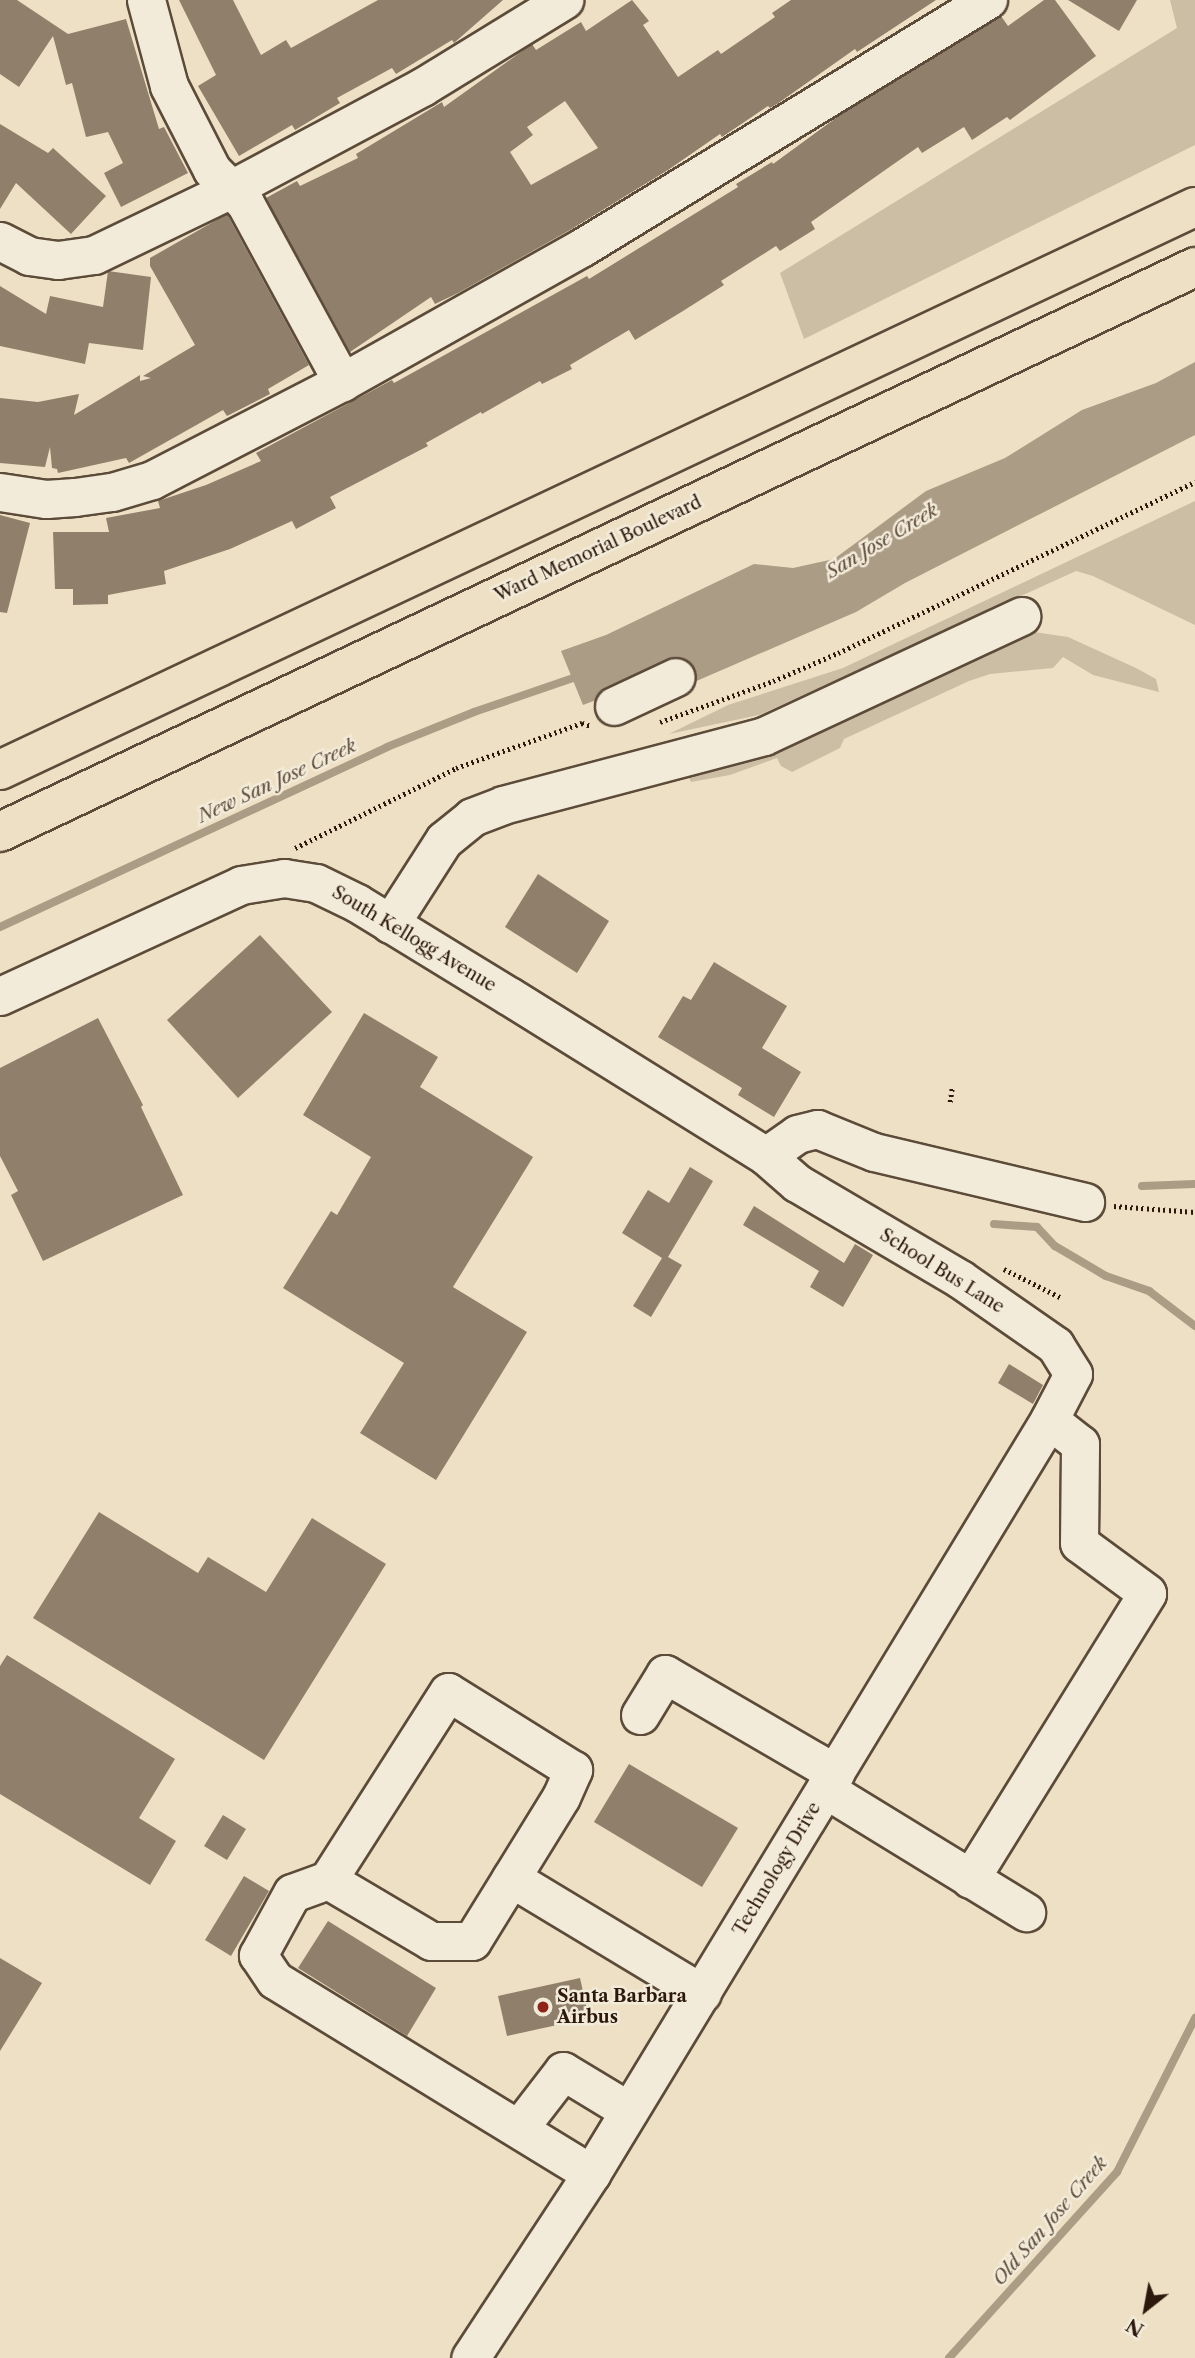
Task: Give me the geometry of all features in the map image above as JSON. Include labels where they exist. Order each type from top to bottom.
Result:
[{"type":"highway","points":[[0,770],[1195,207]]},
{"type":"highway","name":"Ward Memorial Boulevard","points":[[0,832],[1195,267]]},
{"type":"street","points":[[146,0],[169,86],[212,170],[245,203],[342,382]]},
{"type":"street","points":[[0,241],[29,256],[58,260],[94,255],[231,188],[422,87],[564,0]]},
{"type":"street","points":[[0,492],[46,499],[75,497],[113,492],[152,480],[342,382],[590,243],[988,0]]},
{"type":"street","points":[[390,924],[444,840],[472,817],[503,805],[764,736],[1021,616]]},
{"type":"street","points":[[604,716],[676,677]]},
{"type":"street","name":"South Kellogg Avenue","points":[[0,996],[221,892],[258,880],[284,877],[316,883],[390,924],[766,1156],[797,1183]]},
{"type":"street","points":[[766,1156],[797,1134],[817,1129],[874,1152],[1085,1202]]},
{"type":"street","name":"School Bus Lane","points":[[797,1183],[960,1279],[1055,1345],[1073,1374]]},
{"type":"street","name":"Technology Drive","points":[[470,2358],[591,2174],[702,1993],[1049,1420],[1073,1374]]},
{"type":"street","points":[[970,1879],[1147,1593],[1079,1543],[1080,1444],[1049,1420]]},
{"type":"street","points":[[640,1715],[665,1674],[830,1781],[970,1879],[1026,1912]]},
{"type":"street","points":[[328,1880],[431,1941],[472,1941],[561,1797],[573,1770],[448,1692],[328,1880],[292,1892],[258,1955],[275,1980],[591,2174]]},
{"type":"street","points":[[511,1878],[702,1993]]},
{"type":"street","points":[[519,2128],[563,2071],[629,2111]]},
{"type":"path","points":[[657,722],[814,664],[1195,482]]},
{"type":"path","points":[[284,877],[293,849],[395,796],[482,758],[604,716]]},
{"type":"path","points":[[950,1102],[952,1088]]},
{"type":"path","points":[[1085,1202],[1195,1212]]},
{"type":"path","points":[[996,1265],[1060,1297]]},
{"type":"shaded area","points":[[1170,0],[1195,0],[1195,145],[804,339],[780,273],[1177,28]]},
{"type":"shaded area","points":[[1195,501],[1195,625],[1093,576],[1076,571],[759,715],[669,734],[728,705],[843,668]]},
{"type":"shaded area","points":[[1034,632],[1068,637],[1136,668],[1156,679],[1159,692],[1093,675],[1063,657],[1053,668],[990,674],[969,681],[844,739],[840,748],[792,772],[781,766],[777,758],[730,775],[691,782],[688,776],[787,746],[1018,635]]},
{"type":"water","name":"San Jose Creek","points":[[1195,362],[1195,435],[905,583],[856,612],[685,686],[625,689],[583,705],[561,651],[606,635],[754,564],[793,568],[834,559],[926,491],[1005,458],[1082,410],[1156,383]]},
{"type":"building","points":[[0,0],[17,0],[68,34],[126,19],[159,129],[164,127],[188,173],[121,207],[104,173],[123,163],[108,132],[86,137],[72,83],[66,85],[53,36],[19,87],[0,74]]},
{"type":"building","points":[[179,0],[233,0],[261,55],[286,40],[291,48],[378,0],[503,0],[454,43],[452,40],[396,74],[392,68],[337,98],[340,103],[295,130],[292,125],[239,156],[198,86],[216,75]]},
{"type":"building","points":[[632,0],[649,21],[643,25],[678,77],[718,50],[721,54],[775,17],[772,13],[791,0],[936,0],[857,52],[855,49],[777,104],[770,108],[768,106],[722,137],[720,134],[668,170],[570,230],[458,293],[435,304],[431,297],[350,352],[266,198],[297,181],[300,186],[358,158],[356,154],[442,102],[444,107],[532,44],[536,50],[581,22],[586,31]],"holes":[[[565,101],[598,148],[531,185],[510,152],[533,135],[527,127]]]},
{"type":"building","points":[[1044,0],[1055,0],[1096,56],[1010,120],[1007,117],[972,140],[964,127],[922,153],[918,147],[811,222],[815,229],[780,251],[776,246],[721,281],[724,285],[683,311],[635,340],[629,330],[570,365],[572,369],[542,384],[540,381],[482,414],[481,412],[426,443],[428,446],[330,497],[336,508],[296,529],[292,521],[230,549],[164,571],[166,584],[108,595],[108,604],[73,605],[73,589],[55,589],[53,532],[109,532],[106,518],[160,508],[158,501],[206,485],[261,461],[256,453],[392,380],[394,383],[587,276],[589,279],[738,187],[736,184],[772,162],[773,164],[840,115],[1001,16],[1008,26]]},
{"type":"building","points":[[1068,0],[1137,0],[1119,31]]},
{"type":"building","points":[[0,124],[48,153],[53,148],[106,196],[71,234],[16,183],[0,209]]},
{"type":"building","points":[[227,214],[309,365],[268,389],[270,394],[227,416],[223,410],[129,463],[126,458],[58,473],[57,469],[52,468],[50,447],[45,467],[0,463],[0,398],[38,402],[79,394],[74,415],[140,375],[140,381],[151,378],[143,376],[195,345],[150,266],[150,258]]},
{"type":"building","points":[[108,271],[151,277],[143,350],[89,343],[85,364],[0,346],[0,286],[46,314],[50,296],[103,307]]},
{"type":"building","points":[[0,515],[30,523],[7,613],[0,612]]},
{"type":"building","points":[[538,874],[609,921],[577,973],[505,927]]},
{"type":"building","points":[[260,935],[332,1012],[238,1098],[167,1020]]},
{"type":"building","points":[[714,962],[787,1006],[762,1048],[801,1072],[774,1117],[738,1095],[742,1088],[658,1037],[683,996],[691,1000]]},
{"type":"building","points":[[364,1013],[438,1057],[420,1087],[533,1157],[453,1287],[527,1332],[436,1480],[360,1433],[404,1363],[283,1288],[331,1211],[337,1215],[371,1157],[303,1115]]},
{"type":"building","points":[[98,1018],[143,1105],[141,1107],[183,1195],[43,1261],[11,1195],[18,1191],[0,1156],[0,1068]]},
{"type":"building","points":[[690,1167],[713,1181],[668,1257],[682,1265],[651,1317],[633,1306],[662,1258],[622,1233],[648,1190],[669,1203]]},
{"type":"building","points":[[754,1206],[844,1263],[855,1244],[873,1255],[843,1307],[810,1287],[819,1271],[743,1225]]},
{"type":"building","points":[[1009,1364],[1043,1385],[1033,1404],[998,1383]]},
{"type":"building","points":[[99,1512],[198,1573],[208,1557],[266,1592],[312,1518],[386,1564],[264,1760],[33,1618]]},
{"type":"building","points":[[7,1655],[175,1759],[139,1818],[176,1841],[150,1885],[0,1794],[0,1666]]},
{"type":"building","points":[[629,1764],[738,1828],[702,1887],[594,1822]]},
{"type":"building","points":[[223,1815],[246,1829],[227,1860],[204,1846]]},
{"type":"building","points":[[244,1876],[269,1891],[231,1956],[205,1940]]},
{"type":"building","points":[[328,1921],[436,1988],[407,2036],[298,1968]]},
{"type":"building","points":[[0,1958],[42,1983],[0,2051]]},
{"type":"building","name":"Santa Barbara Airbus","points":[[580,1978],[589,2018],[507,2036],[498,1996]]},
{"type":"waterway","name":"New San Jose Creek","points":[[0,927],[387,747],[474,712],[582,675]]},
{"type":"waterway","points":[[1142,1186],[1195,1184]]},
{"type":"waterway","points":[[994,1224],[1037,1227],[1055,1246],[1106,1276],[1149,1291],[1195,1326]]},
{"type":"waterway","name":"Old San Jose Creek","points":[[949,2358],[1117,2172],[1195,2018]]},
{"type":"place","name":"Santa Barbara Airbus","points":[[543,2007]]}]
